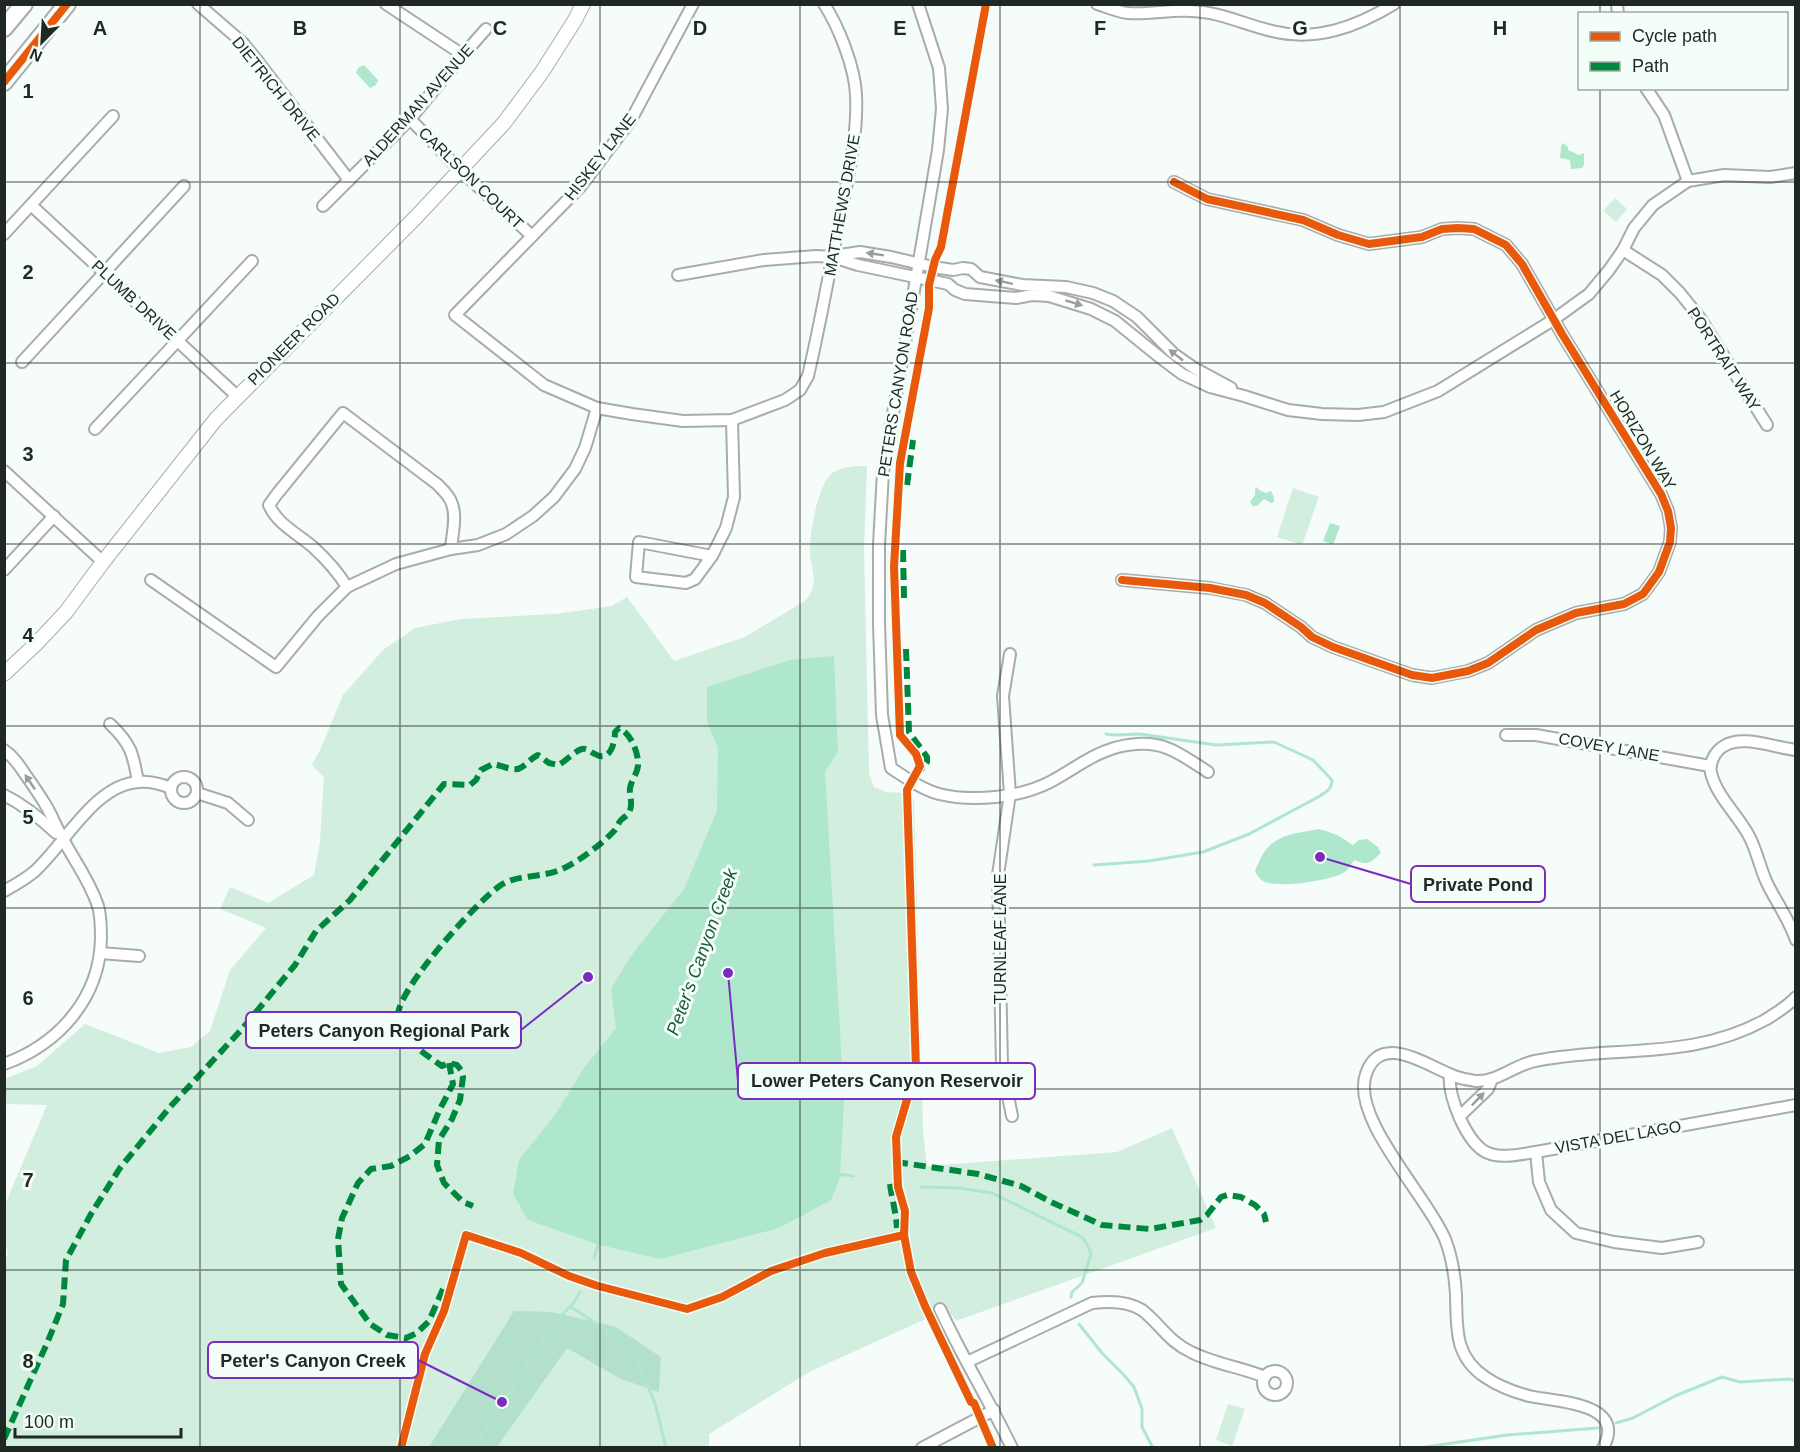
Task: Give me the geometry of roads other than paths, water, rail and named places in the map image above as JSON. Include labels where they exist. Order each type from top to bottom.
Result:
[{"type":"main road","points":[[4,28],[24,4]]},
{"type":"main road","points":[[4,82],[67,4]]},
{"type":"street","name":"DIETRICH DRIVE","points":[[198,4],[243,43],[349,180]]},
{"type":"street","points":[[387,4],[463,55]]},
{"type":"street","name":"PIONEER ROAD","points":[[4,674],[66,612],[216,419],[504,123],[542,72],[583,4]]},
{"type":"street","name":"HISKEY LANE","points":[[597,408],[544,385],[455,315],[581,186],[631,120],[693,4]]},
{"type":"street","name":"MATTHEWS DRIVE","points":[[732,420],[786,400],[800,390],[808,376],[833,257],[856,126],[856,92],[844,45],[824,4]]},
{"type":"street","name":"PETERS CANYON ROAD","points":[[918,4],[939,68],[942,109],[939,150],[883,472],[879,545],[882,715],[891,768],[912,782],[937,793],[970,799],[1010,794]]},
{"type":"street","points":[[1097,4],[1126,13],[1193,10],[1242,21],[1273,32],[1303,35],[1338,31],[1374,16],[1394,4]]},
{"type":"street","name":"ALDERMAN AVENUE","points":[[323,206],[410,119],[486,29]]},
{"type":"street","points":[[1647,90],[1664,115],[1688,181]]},
{"type":"street","points":[[4,234],[113,116]]},
{"type":"street","name":"CARLSON COURT","points":[[410,119],[460,170],[532,236]]},
{"type":"street","points":[[678,275],[764,260],[816,256],[833,257],[858,265],[948,284],[965,294],[1016,298],[1032,295],[1049,296],[1091,309],[1115,321],[1182,374],[1210,387],[1288,410],[1358,415],[1384,412],[1438,391],[1553,320],[1589,294],[1609,270],[1623,250],[1634,228],[1653,205],[1688,181],[1724,175],[1770,177],[1796,173]]},
{"type":"street","name":"HORIZON WAY","points":[[1122,580],[1210,588],[1246,595],[1265,603],[1312,637],[1333,647],[1412,675],[1432,678],[1468,671],[1488,663],[1536,630],[1576,613],[1624,604],[1643,594],[1659,572],[1670,542],[1671,528],[1668,511],[1661,494],[1553,320],[1522,264],[1506,245],[1474,229],[1442,229],[1422,237],[1369,244],[1338,235],[1303,220],[1207,199],[1173,182]]},
{"type":"street","points":[[22,362],[184,186]]},
{"type":"street","name":"PLUMB DRIVE","points":[[31,204],[237,396]]},
{"type":"street","name":"PORTRAIT WAY","points":[[1623,250],[1662,275],[1700,318],[1767,425]]},
{"type":"street","points":[[833,257],[857,251],[953,270],[971,269],[980,277],[1022,285],[1066,287],[1094,293],[1113,301],[1137,317],[1173,354],[1244,396]]},
{"type":"street","points":[[95,429],[252,261]]},
{"type":"street","points":[[151,580],[276,667],[318,616],[347,587],[396,564],[451,549],[478,545],[506,534],[533,516],[554,497],[575,469],[585,448],[597,408],[683,421],[732,420],[734,497],[726,528],[712,556],[695,579],[686,584],[636,577],[639,542],[712,556]]},
{"type":"street","points":[[347,587],[338,572],[314,548],[274,516],[269,505],[344,413],[446,493],[452,504],[454,522],[451,549]]},
{"type":"street","points":[[4,471],[103,562]]},
{"type":"street","points":[[4,570],[54,516]]},
{"type":"street","name":"TURNLEAF LANE","points":[[1010,654],[1003,696],[1010,794],[998,875],[1002,1066],[1012,1116]]},
{"type":"street","points":[[110,724],[130,748],[138,782]]},
{"type":"street","name":"COVEY LANE","points":[[1506,735],[1536,735],[1710,766]]},
{"type":"street","points":[[1796,750],[1764,744],[1734,742],[1718,750],[1710,766],[1711,774],[1719,790],[1749,835],[1768,884],[1789,921],[1796,940]]},
{"type":"street","points":[[1010,794],[1048,783],[1106,751],[1132,745],[1156,745],[1180,755],[1208,772]]},
{"type":"street","points":[[4,750],[16,762],[46,806],[82,871],[99,909],[100,953],[86,999],[75,1016],[46,1042],[25,1056],[4,1064]]},
{"type":"street","points":[[178,778],[190,778],[195,782],[197,793],[191,801],[181,803],[173,797],[171,788],[173,782],[178,778]]},
{"type":"street","points":[[4,891],[36,870],[96,802],[116,788],[138,782],[156,783],[171,788]]},
{"type":"street","points":[[197,793],[228,803],[248,820]]},
{"type":"street","points":[[4,795],[41,819],[63,839]]},
{"type":"street","points":[[100,953],[139,956]]},
{"type":"street","points":[[1603,1448],[1608,1438],[1606,1423],[1594,1410],[1576,1404],[1529,1396],[1499,1384],[1485,1377],[1472,1365],[1463,1352],[1458,1339],[1453,1265],[1445,1238],[1386,1144],[1369,1111],[1363,1089],[1366,1073],[1377,1057],[1385,1054],[1403,1054],[1413,1057],[1450,1075],[1469,1080],[1491,1079],[1532,1061],[1586,1054],[1686,1047],[1746,1030],[1784,1008],[1796,997]]},
{"type":"street","name":"VISTA DEL LAGO","points":[[1450,1075],[1449,1083],[1468,1135],[1490,1154],[1514,1155],[1536,1152],[1796,1105]]},
{"type":"street","points":[[1460,1116],[1488,1089],[1491,1079]]},
{"type":"street","points":[[1536,1152],[1539,1182],[1551,1210],[1576,1233],[1614,1242],[1662,1248],[1698,1242]]},
{"type":"street","points":[[967,1362],[1092,1304],[1108,1301],[1140,1309],[1170,1340],[1189,1352],[1213,1362],[1265,1377]]},
{"type":"street","points":[[940,1309],[959,1350],[994,1410],[1012,1448]]},
{"type":"street","points":[[922,1448],[994,1410]]},
{"type":"water","points":[[364,65],[378,80],[376,85],[370,88],[356,73],[358,68]]},
{"type":"water","points":[[1563,143],[1568,150],[1579,155],[1584,153],[1582,168],[1571,169],[1570,160],[1560,158]]},
{"type":"water","points":[[1257,487],[1266,493],[1271,491],[1274,502],[1271,503],[1264,499],[1257,506],[1253,506],[1250,502]]},
{"type":"water","points":[[1330,523],[1340,526],[1333,545],[1323,541]]},
{"type":"water","points":[[834,656],[838,752],[825,771],[844,1101],[840,1177],[831,1200],[779,1228],[660,1259],[596,1244],[528,1220],[513,1194],[519,1160],[557,1112],[584,1068],[616,1028],[611,989],[630,957],[684,889],[717,811],[718,748],[707,722],[707,687],[790,660]]},
{"type":"water","points":[[1319,829],[1337,835],[1353,845],[1359,840],[1367,839],[1378,847],[1381,853],[1369,862],[1354,860],[1349,868],[1334,877],[1314,881],[1272,884],[1263,881],[1255,872],[1265,851],[1279,839],[1287,835]]},
{"type":"waterway","points":[[1094,865],[1149,861],[1203,852],[1249,834],[1320,796],[1329,789],[1332,783],[1332,780],[1313,760],[1274,742],[1216,745],[1140,734],[1106,734]]},
{"type":"waterway","points":[[837,1174],[853,1176]]},
{"type":"waterway","points":[[921,1187],[960,1188],[992,1193],[1082,1237],[1091,1254],[1082,1283],[1072,1292],[1071,1297]]},
{"type":"waterway","name":"Peter's Canyon Creek","points":[[594,1258],[599,1243]]},
{"type":"waterway","name":"Peter's Canyon Creek","points":[[473,1448],[554,1324],[580,1292]]},
{"type":"waterway","points":[[571,1307],[611,1333],[635,1356],[655,1403],[666,1448]]},
{"type":"waterway","points":[[1079,1324],[1134,1387],[1142,1409],[1142,1427],[1153,1448]]},
{"type":"waterway","points":[[1616,1423],[1633,1418],[1675,1396],[1722,1377],[1740,1382],[1789,1379],[1796,1381]]},
{"type":"waterway","points":[[1419,1448],[1507,1435],[1598,1428]]},
{"type":"place","name":"Private Pond","points":[[1320,857]]},
{"type":"place","name":"Lower Peters Canyon Reservoir","points":[[728,973]]},
{"type":"place","name":"Peters Canyon Regional Park","points":[[588,977]]},
{"type":"place","name":"Peter's Canyon Creek","points":[[502,1402]]}]
